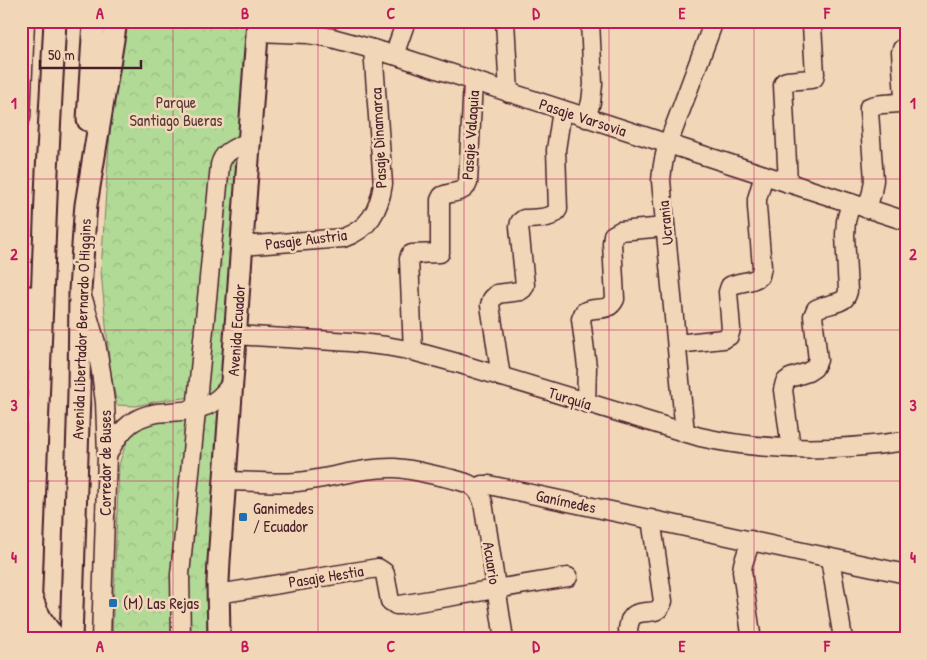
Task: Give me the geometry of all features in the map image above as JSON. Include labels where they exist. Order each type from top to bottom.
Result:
[{"type":"main road","points":[[29,639],[55,21]]},
{"type":"main road","points":[[86,205],[86,150],[94,21]]},
{"type":"main road","name":"Avenida Libertador Bernardo O'Higgins","points":[[70,639],[79,394],[80,291],[86,205],[116,21]]},
{"type":"main road","name":"Avenida Ecuador","points":[[220,639],[219,561],[257,26]]},
{"type":"main road","points":[[21,364],[34,254],[47,180]]},
{"type":"main road","points":[[30,594],[39,616],[57,639]]},
{"type":"street","points":[[394,55],[406,21]]},
{"type":"street","points":[[504,21],[509,93]]},
{"type":"street","points":[[586,118],[591,102],[592,84],[590,21]]},
{"type":"street","name":"Ucrania","points":[[685,433],[661,181],[664,156],[714,21]]},
{"type":"street","points":[[788,183],[783,85],[787,81],[814,78],[812,26],[816,21]]},
{"type":"street","name":"Pasaje Varsovia","points":[[257,26],[332,38],[394,55],[906,221]]},
{"type":"street","points":[[21,118],[24,28]]},
{"type":"street","points":[[790,448],[782,390],[785,382],[814,368],[818,360],[813,316],[816,309],[839,302],[845,298],[848,291],[846,220],[872,192],[874,180],[870,107],[873,105],[903,102],[901,52],[906,46]]},
{"type":"street","name":"Pasaje Dinamarca","points":[[368,224],[378,204],[383,184],[373,49]]},
{"type":"street","name":"Pasaje Valaquia","points":[[413,351],[409,258],[412,254],[440,253],[440,200],[446,194],[467,188],[473,81]]},
{"type":"street","points":[[501,377],[490,305],[492,299],[497,294],[524,289],[520,222],[524,219],[552,216],[556,214],[558,209],[556,150],[562,110]]},
{"type":"street","points":[[181,639],[180,575],[220,165],[227,152],[248,142]]},
{"type":"street","points":[[677,344],[723,340],[729,336],[731,329],[728,292],[730,286],[754,280],[760,276],[762,267],[757,199],[764,175]]},
{"type":"street","name":"Pasaje Austria","points":[[241,246],[343,238],[368,224]]},
{"type":"street","points":[[586,403],[587,367],[581,319],[584,312],[589,309],[607,308],[615,299],[613,235],[620,231],[665,227]]},
{"type":"street","name":"Corredor de Buses","points":[[80,291],[91,326],[101,372],[105,402],[107,455],[101,639]]},
{"type":"street","name":"Turquía","points":[[235,335],[351,342],[413,351],[685,433],[735,444],[821,448],[906,441]]},
{"type":"street","points":[[107,455],[124,429],[136,419],[154,413],[204,407],[218,399],[232,383]]},
{"type":"street","name":"Ganímedes","points":[[225,481],[297,482],[394,468],[466,482],[476,488],[482,485],[489,485],[906,574]]},
{"type":"street","name":"Acuario","points":[[476,488],[483,502],[504,639]]},
{"type":"street","points":[[629,639],[628,629],[630,620],[636,614],[656,611],[661,607],[663,601],[651,519]]},
{"type":"street","points":[[748,639],[751,634],[742,572],[751,540]]},
{"type":"street","points":[[830,558],[843,639]]},
{"type":"street","name":"Pasaje Hestia","points":[[218,594],[375,568],[384,572],[390,601],[396,605],[496,589]]},
{"type":"street","points":[[496,589],[568,577]]},
{"type":"green space","name":"Parque Santiago Bueras","points":[[125,21],[249,21],[221,379],[210,395],[158,401],[136,406],[117,405],[110,369],[101,271],[112,96]]},
{"type":"green space","points":[[218,411],[209,639],[112,639],[119,465],[129,439],[137,428],[148,421],[193,417]]},
{"type":"place","name":"Ganimedes / Ecuador","points":[[243,517]]},
{"type":"place","name":"(M) Las Rejas","points":[[113,603]]}]
